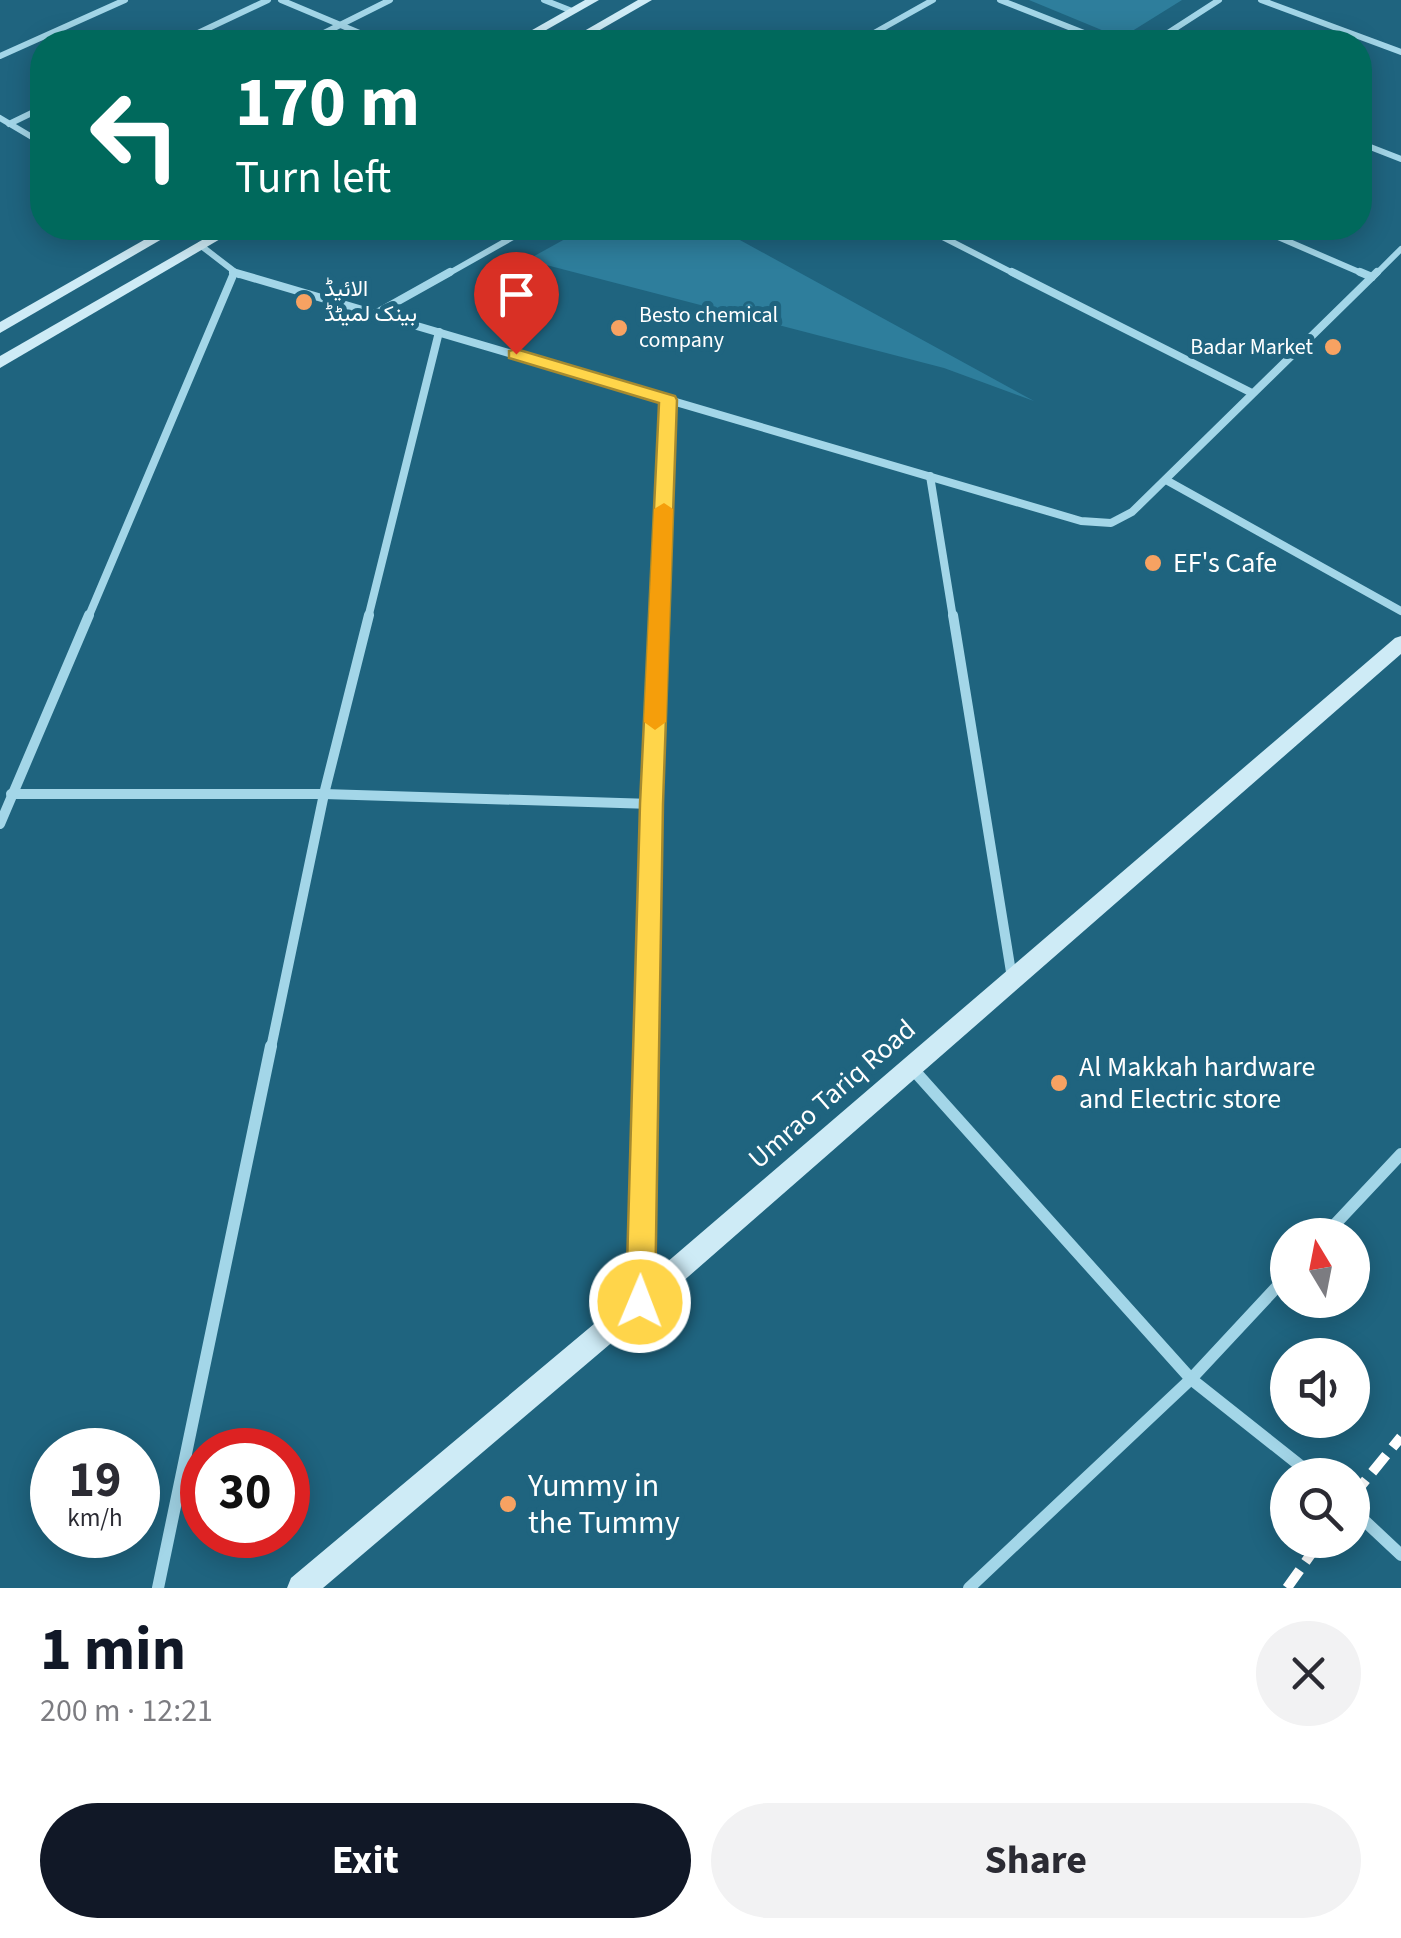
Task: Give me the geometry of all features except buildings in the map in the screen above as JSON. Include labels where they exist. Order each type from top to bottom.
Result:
[{"type":"street","points":[[58,30],[125,0]]},
{"type":"street","points":[[204,30],[268,0]]},
{"type":"street","points":[[281,0],[352,30]]},
{"type":"street","points":[[330,30],[390,0]]},
{"type":"street","points":[[544,0],[572,12]]},
{"type":"street","points":[[539,30],[593,0]]},
{"type":"street","points":[[592,30],[646,0]]},
{"type":"street","points":[[879,30],[933,0]]},
{"type":"street","points":[[1000,0],[1076,30]]},
{"type":"street","points":[[1173,30],[1219,0]]},
{"type":"street","points":[[1261,0],[1342,30]]},
{"type":"street","points":[[1372,41],[1401,52]]},
{"type":"street","points":[[0,56],[30,43]]},
{"type":"street","points":[[9,124],[30,114]]},
{"type":"street","points":[[0,118],[30,136]]},
{"type":"street","points":[[1372,148],[1401,159]]},
{"type":"street","points":[[0,328],[153,240]]},
{"type":"street","points":[[0,363],[209,240]]},
{"type":"street","points":[[375,314],[508,240]]},
{"type":"street","points":[[949,240],[1252,392]]},
{"type":"street","points":[[1285,240],[1372,277]]},
{"type":"street","points":[[200,245],[234,273],[1081,521],[1111,522],[1132,512],[1166,480],[1401,249]]},
{"type":"street","points":[[0,824],[234,273]]},
{"type":"street","points":[[158,1588],[324,794],[439,332]]},
{"type":"street","points":[[640,1302],[652,804],[668,400]]},
{"type":"street","points":[[930,476],[1012,978]]},
{"type":"street","points":[[1166,480],[1401,611]]},
{"type":"street","name":"Umrao Tariq Road","points":[[301,1588],[640,1302],[1401,643]]},
{"type":"street","points":[[11,794],[324,794],[652,804]]},
{"type":"street","points":[[910,1066],[1190,1379],[1290,1458]]},
{"type":"street","points":[[1341,1218],[1401,1154]]},
{"type":"street","points":[[969,1588],[1190,1379],[1270,1294]]},
{"type":"street","points":[[1370,1526],[1401,1556]]},
{"type":"shaded area","points":[[1029,0],[1182,0],[1134,30],[1102,30]]},
{"type":"shaded area","points":[[563,240],[740,240],[1034,401],[944,368],[527,260]]},
{"type":"railway","points":[[1370,1475],[1401,1437]]},
{"type":"railway","points":[[1287,1588],[1308,1558]]},
{"type":"slow traffic","points":[[655,722],[664,509]]},
{"type":"place","name":"الائیڈ بینک لمیٹڈ","points":[[304,302]]},
{"type":"place","name":"Besto chemical company","points":[[619,328]]},
{"type":"place","name":"Badar Market","points":[[1333,347]]},
{"type":"place","name":"EF's Cafe","points":[[1153,563]]},
{"type":"place","name":"Al Makkah hardware and Electric store","points":[[1059,1083]]},
{"type":"place","name":"Yummy in the Tummy","points":[[508,1504]]},
{"type":"route","points":[[516,354],[668,400],[652,804],[640,1302]]}]
